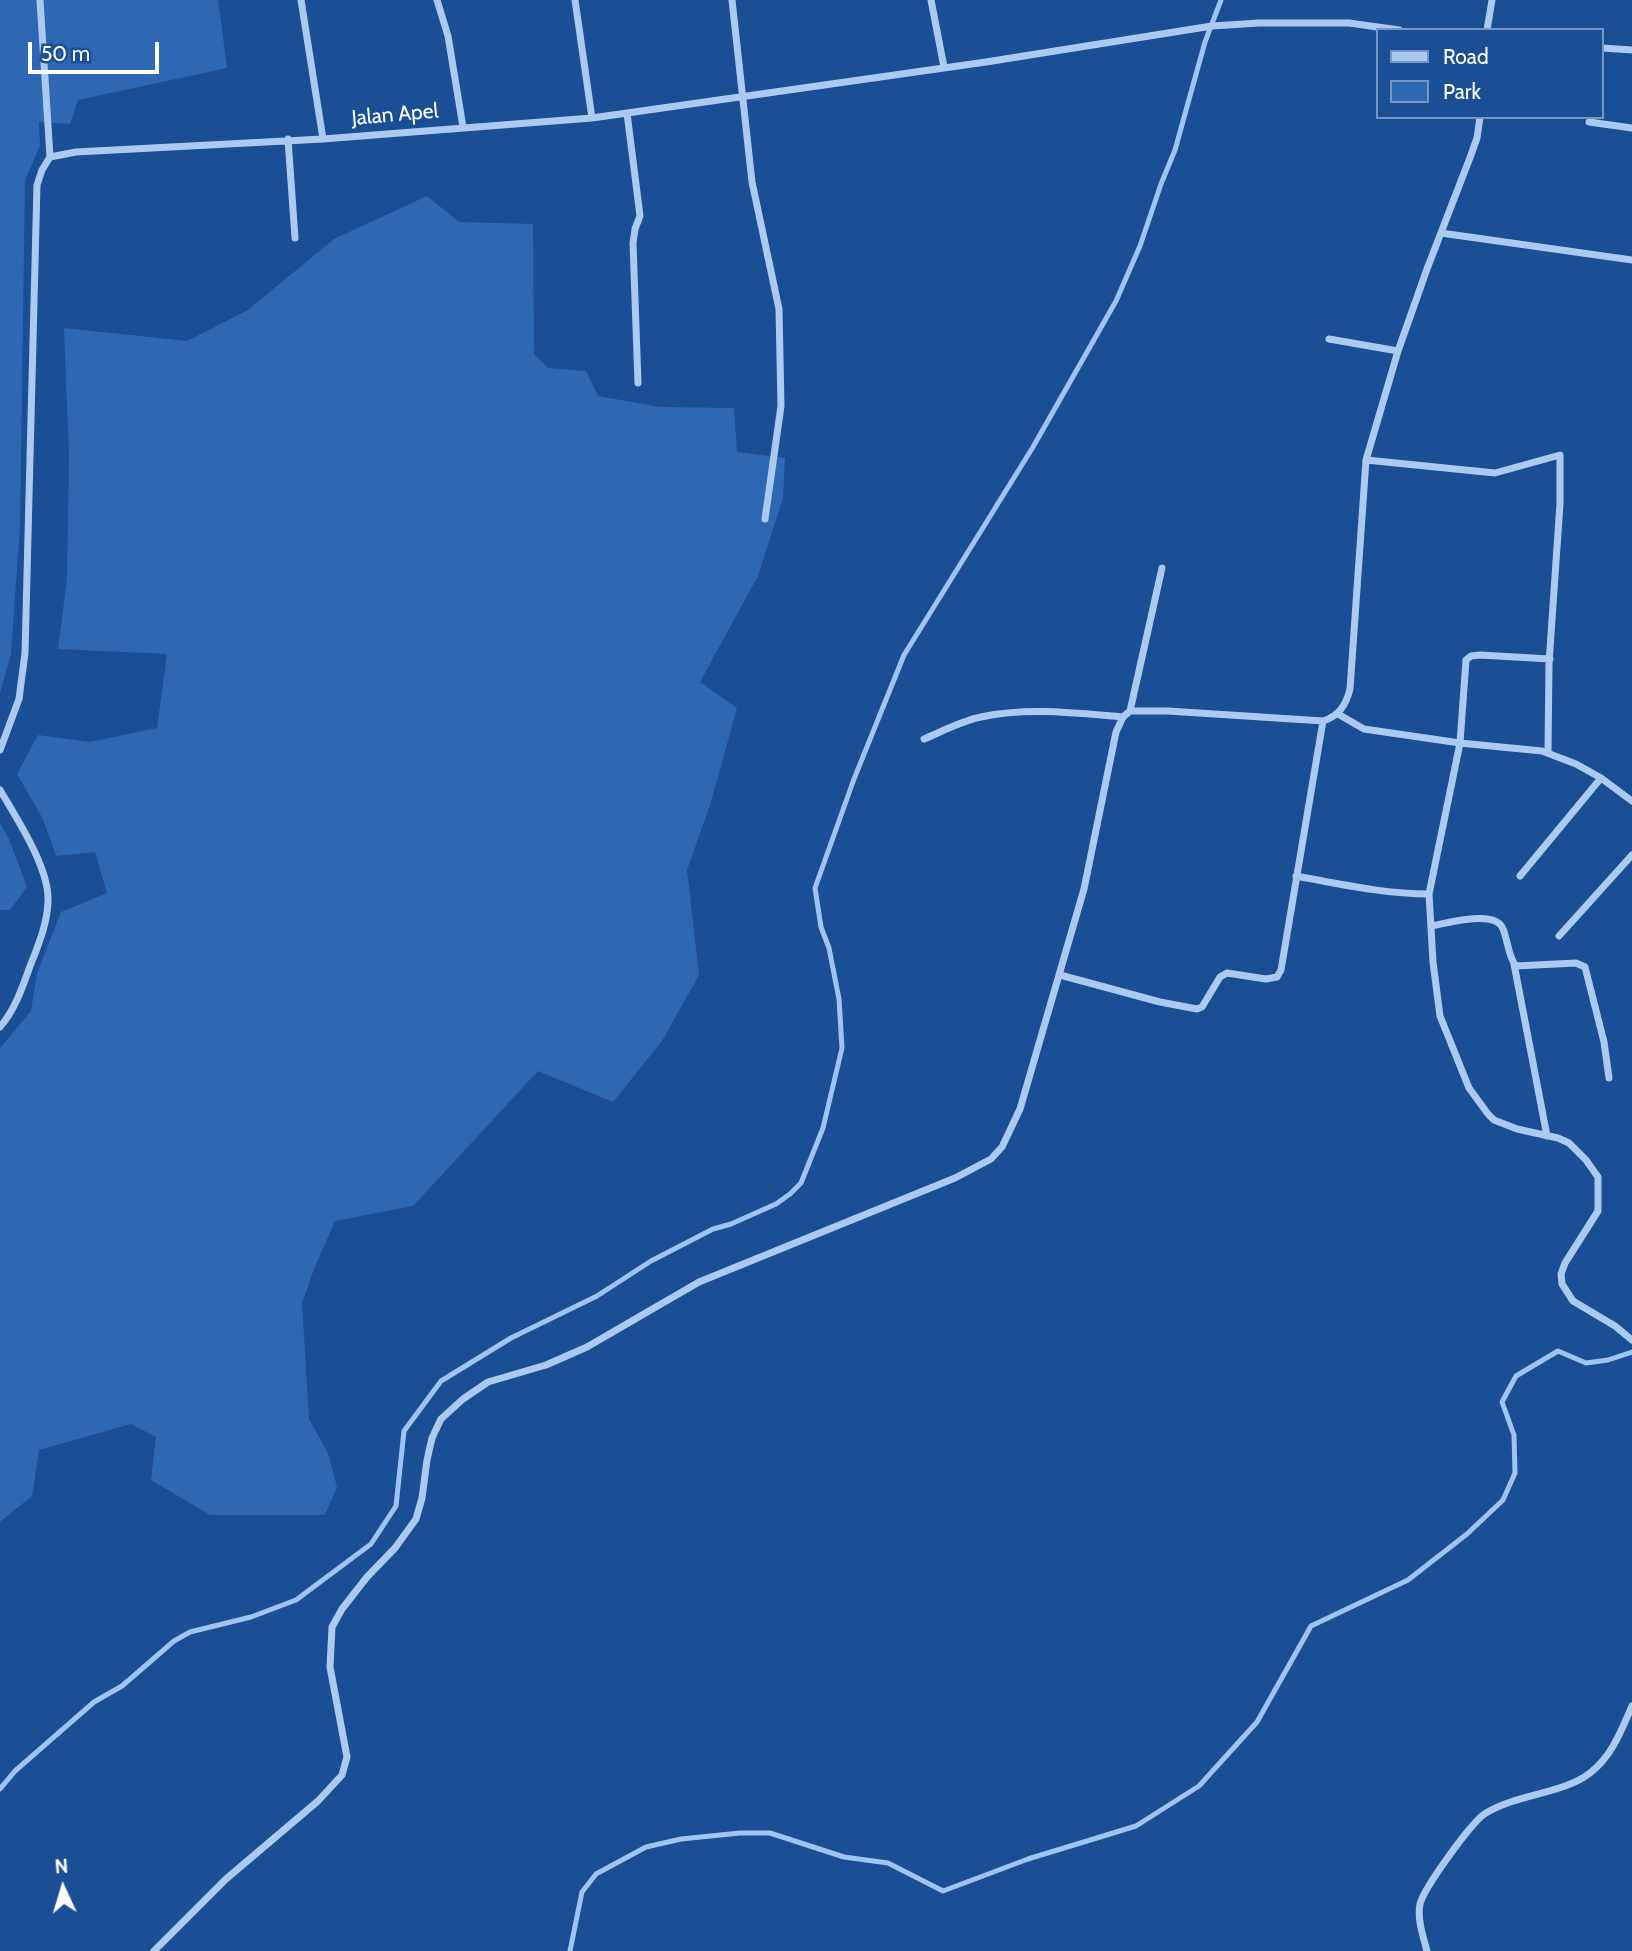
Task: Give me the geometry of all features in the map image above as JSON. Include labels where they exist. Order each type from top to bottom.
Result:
[{"type":"street","points":[[0,750],[19,699],[25,653],[37,185],[50,157],[40,0]]},
{"type":"street","points":[[301,0],[323,139]]},
{"type":"street","points":[[437,0],[448,36],[463,127]]},
{"type":"street","points":[[575,0],[592,118]]},
{"type":"street","points":[[732,0],[752,183],[779,309],[781,406],[765,519]]},
{"type":"street","points":[[931,0],[944,67]]},
{"type":"street","points":[[1488,28],[1492,0]]},
{"type":"street","name":"Jalan Apel","points":[[50,157],[76,152],[323,139],[592,118],[1212,26],[1349,23],[1385,28]]},
{"type":"street","points":[[1604,48],[1632,50]]},
{"type":"street","points":[[628,113],[640,216],[633,243],[638,383]]},
{"type":"street","points":[[924,740],[981,717],[1037,710],[1126,714],[1168,711],[1323,721],[1338,714],[1350,689],[1366,460],[1398,351],[1477,138],[1480,119]]},
{"type":"street","points":[[1589,122],[1632,128]]},
{"type":"street","points":[[288,139],[295,238]]},
{"type":"street","points":[[1441,233],[1632,260]]},
{"type":"street","points":[[1329,339],[1398,351]]},
{"type":"street","points":[[1366,460],[1494,473],[1560,455],[1548,753]]},
{"type":"street","points":[[154,1951],[226,1879],[318,1801],[342,1775],[347,1757],[330,1667],[332,1627],[359,1587],[395,1548],[416,1519],[422,1498],[426,1460],[441,1419],[488,1381],[546,1365],[577,1352],[699,1282],[955,1178],[991,1159],[1002,1147],[1020,1109],[1060,975],[1083,889],[1116,733],[1126,714],[1162,568]]},
{"type":"street","points":[[1550,659],[1480,655],[1465,660],[1460,743],[1429,894],[1440,1016],[1469,1088],[1494,1120],[1530,1133],[1558,1138],[1577,1149],[1598,1177],[1598,1211],[1565,1263],[1561,1275],[1562,1284],[1573,1301],[1632,1339]]},
{"type":"street","points":[[1338,714],[1364,729],[1548,753],[1601,778],[1632,801]]},
{"type":"street","points":[[1060,975],[1196,1009],[1202,1007],[1220,977],[1227,973],[1266,979],[1277,977],[1281,970],[1323,721]]},
{"type":"street","points":[[1520,876],[1601,778]]},
{"type":"street","points":[[0,790],[38,858],[45,879],[48,902],[41,938],[32,962],[0,1027]]},
{"type":"street","points":[[1559,936],[1632,855]]},
{"type":"street","points":[[1296,876],[1375,890],[1429,894]]},
{"type":"street","points":[[1431,926],[1483,918],[1495,919],[1502,926],[1514,964],[1547,1136]]},
{"type":"street","points":[[1514,964],[1576,963],[1585,967],[1604,1042],[1609,1078]]},
{"type":"street","points":[[1426,1951],[1420,1922],[1420,1902],[1477,1820],[1486,1812],[1531,1794],[1567,1786],[1591,1773],[1614,1747],[1632,1706]]},
{"type":"green space","points":[[0,0],[218,0],[227,68],[78,100],[70,124],[39,122],[40,146],[25,180],[20,526],[11,654],[0,693]]},
{"type":"green space","points":[[427,196],[459,222],[533,224],[534,354],[548,368],[586,371],[598,396],[660,407],[734,408],[737,452],[785,458],[783,498],[758,576],[700,682],[737,708],[711,802],[687,870],[699,975],[662,1041],[613,1102],[538,1071],[413,1206],[335,1221],[302,1303],[309,1419],[328,1453],[337,1487],[325,1515],[210,1515],[151,1480],[156,1437],[131,1424],[39,1450],[32,1496],[0,1522],[0,1048],[31,1011],[37,973],[61,912],[107,893],[95,852],[56,856],[43,819],[17,774],[38,735],[90,742],[157,728],[167,654],[58,649],[67,579],[69,456],[64,328],[187,341],[248,310],[334,239]]},
{"type":"green space","points":[[0,823],[27,887],[10,910],[0,910]]},
{"type":"waterway","points":[[0,1789],[15,1771],[94,1702],[122,1686],[174,1641],[190,1632],[251,1617],[296,1600],[371,1544],[396,1506],[404,1431],[441,1381],[511,1338],[597,1296],[651,1261],[713,1229],[776,1204],[801,1183],[823,1128],[842,1048],[839,999],[829,948],[821,927],[815,888],[854,779],[904,655],[1033,447],[1116,301],[1140,246],[1175,150],[1205,42],[1221,0]]},
{"type":"waterway","points":[[570,1951],[582,1892],[596,1874],[646,1847],[681,1839],[770,1833],[844,1857],[888,1863],[943,1891],[1028,1859],[1136,1826],[1199,1786],[1257,1722],[1311,1626],[1408,1580],[1467,1534],[1503,1500],[1515,1473],[1514,1435],[1502,1402],[1516,1376],[1558,1351],[1586,1363],[1608,1360],[1632,1352]]}]
